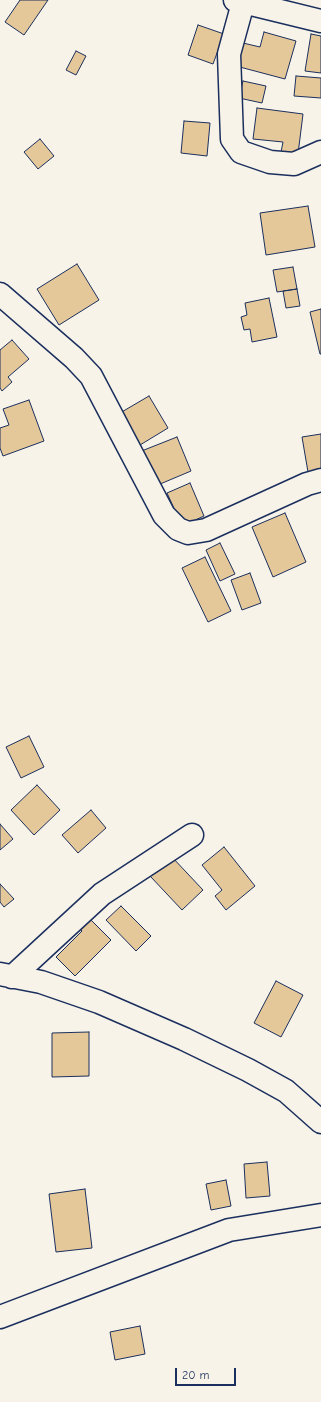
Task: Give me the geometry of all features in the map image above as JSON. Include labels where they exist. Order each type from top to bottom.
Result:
[{"type":"street","points":[[321,21],[239,1],[229,54],[232,139],[241,152],[270,162],[294,164],[321,152]]},
{"type":"street","points":[[0,294],[74,358],[91,376],[164,515],[178,529],[188,533],[206,530],[307,484],[321,480]]},
{"type":"street","points":[[6,975],[102,894],[192,835]]},
{"type":"street","points":[[6,975],[41,982],[99,1002],[184,1038],[286,1091],[321,1122]]},
{"type":"street","points":[[0,1317],[229,1230],[321,1215]]},
{"type":"building","points":[[20,0],[48,0],[24,35],[5,22]]},
{"type":"building","points":[[198,25],[224,34],[213,64],[188,55]]},
{"type":"building","points":[[264,32],[296,41],[285,79],[236,66],[243,43],[260,47]]},
{"type":"building","points":[[311,34],[321,36],[321,73],[305,71]]},
{"type":"building","points":[[76,51],[86,56],[76,75],[66,70]]},
{"type":"building","points":[[296,76],[321,78],[321,98],[294,96]]},
{"type":"building","points":[[243,81],[266,86],[262,103],[239,98]]},
{"type":"building","points":[[257,108],[303,114],[298,154],[281,152],[283,142],[253,139]]},
{"type":"building","points":[[184,121],[210,123],[207,156],[181,153]]},
{"type":"building","points":[[40,139],[54,156],[38,169],[24,152]]},
{"type":"building","points":[[308,206],[315,247],[266,255],[260,213]]},
{"type":"building","points":[[77,264],[99,300],[59,325],[37,289]]},
{"type":"building","points":[[293,267],[297,289],[277,292],[273,270]]},
{"type":"building","points":[[297,289],[300,306],[286,308],[283,291]]},
{"type":"building","points":[[269,298],[277,337],[252,342],[250,329],[244,330],[241,317],[247,315],[245,303]]},
{"type":"building","points":[[321,309],[321,354],[320,354],[310,312]]},
{"type":"building","points":[[12,340],[29,359],[8,377],[12,382],[2,391],[0,388],[0,350]]},
{"type":"building","points":[[149,396],[168,428],[140,445],[120,413]]},
{"type":"building","points":[[29,400],[44,441],[3,456],[0,448],[0,428],[9,425],[3,409]]},
{"type":"building","points":[[321,434],[321,470],[308,472],[302,437]]},
{"type":"building","points":[[177,437],[191,471],[153,487],[139,452]]},
{"type":"building","points":[[190,483],[204,516],[182,526],[167,493]]},
{"type":"building","points":[[285,513],[306,562],[273,577],[252,527]]},
{"type":"building","points":[[220,543],[235,574],[220,581],[206,550]]},
{"type":"building","points":[[205,557],[231,611],[208,622],[182,568]]},
{"type":"building","points":[[250,573],[261,603],[242,610],[231,580]]},
{"type":"building","points":[[29,736],[44,767],[21,778],[6,747]]},
{"type":"building","points":[[37,785],[60,810],[34,835],[11,810]]},
{"type":"building","points":[[91,810],[106,828],[78,853],[62,835]]},
{"type":"building","points":[[0,824],[13,839],[0,850]]},
{"type":"building","points":[[224,847],[255,886],[226,910],[215,896],[222,890],[202,865]]},
{"type":"building","points":[[171,856],[203,890],[182,910],[150,876]]},
{"type":"building","points":[[0,884],[14,899],[4,907],[0,902]]},
{"type":"building","points":[[121,906],[151,936],[136,951],[106,920]]},
{"type":"building","points":[[88,917],[111,940],[75,976],[56,957],[82,931],[78,927]]},
{"type":"building","points":[[276,981],[303,995],[281,1037],[254,1023]]},
{"type":"building","points":[[89,1032],[89,1076],[52,1077],[52,1033]]},
{"type":"building","points":[[267,1162],[270,1196],[246,1198],[244,1164]]},
{"type":"building","points":[[226,1180],[231,1206],[211,1210],[206,1184]]},
{"type":"building","points":[[85,1189],[92,1248],[56,1252],[49,1194]]},
{"type":"building","points":[[140,1326],[145,1354],[115,1360],[110,1332]]}]
